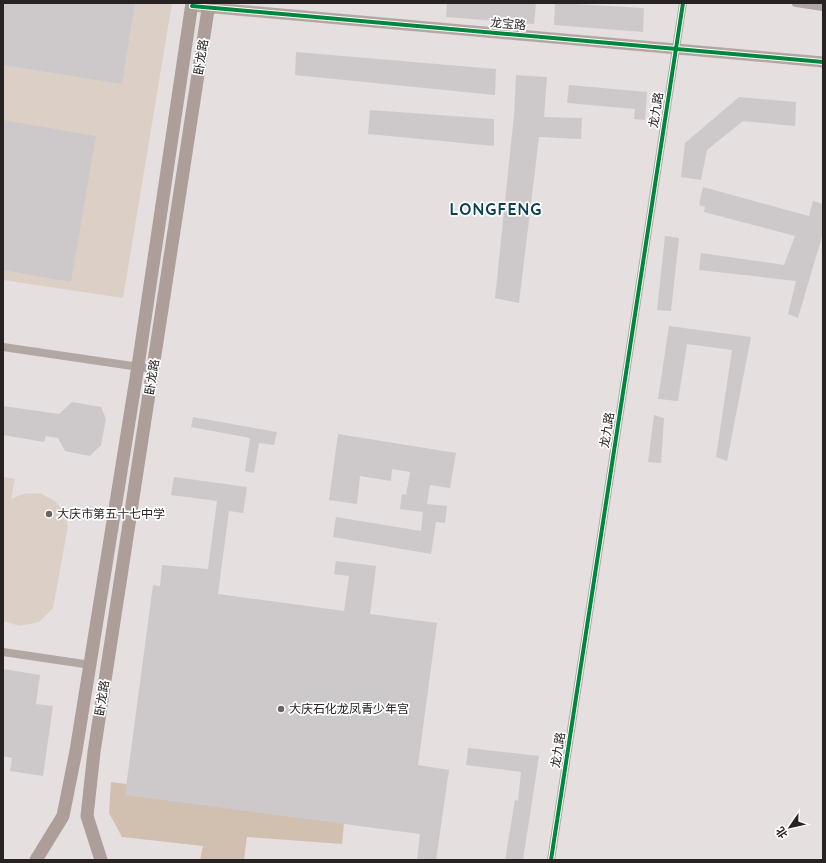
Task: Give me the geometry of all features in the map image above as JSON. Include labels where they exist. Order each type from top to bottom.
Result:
[{"type":"main road","name":"卧龙路","points":[[36,860],[63,816],[76,751],[138,366],[192,4]]},
{"type":"main road","name":"卧龙路","points":[[101,860],[87,816],[94,752],[209,5]]},
{"type":"street","name":"龙九路","points":[[551,860],[683,3]]},
{"type":"street","points":[[796,3],[823,7]]},
{"type":"street","name":"龙宝路","points":[[192,4],[823,62]]},
{"type":"street","points":[[3,347],[153,369]]},
{"type":"street","points":[[3,652],[91,665]]},
{"type":"shaded area","points":[[3,3],[172,3],[123,298],[3,280]]},
{"type":"shaded area","points":[[3,477],[15,479],[11,499],[23,494],[40,493],[55,501],[64,512],[68,526],[53,608],[39,622],[20,626],[3,621]]},
{"type":"shaded area","points":[[111,782],[345,812],[342,844],[247,837],[244,860],[200,860],[203,846],[122,837],[109,813]]},
{"type":"building","points":[[3,3],[135,3],[122,84],[3,65]]},
{"type":"building","points":[[447,3],[536,3],[534,24],[446,17]]},
{"type":"building","points":[[555,3],[644,8],[643,32],[554,25]]},
{"type":"building","points":[[296,52],[496,69],[495,95],[295,75]]},
{"type":"building","points":[[516,75],[547,77],[544,117],[582,118],[581,139],[539,137],[519,303],[495,298],[514,115]]},
{"type":"building","points":[[569,85],[647,92],[645,120],[634,119],[635,109],[567,103]]},
{"type":"building","points":[[739,97],[796,102],[795,126],[743,121],[707,150],[701,180],[681,177],[685,143]]},
{"type":"building","points":[[370,110],[494,119],[494,146],[368,134]]},
{"type":"building","points":[[3,120],[96,136],[71,282],[3,270]]},
{"type":"building","points":[[703,187],[809,216],[813,201],[823,204],[823,233],[798,318],[788,314],[796,281],[699,270],[701,253],[784,265],[795,236],[704,212],[705,207],[699,205]]},
{"type":"building","points":[[665,236],[679,238],[671,311],[657,310]]},
{"type":"building","points":[[669,326],[751,337],[727,461],[716,457],[732,350],[687,344],[678,401],[658,399]]},
{"type":"building","points":[[72,402],[101,407],[106,419],[101,445],[90,456],[65,451],[58,438],[46,436],[44,442],[3,435],[3,406],[59,414]]},
{"type":"building","points":[[654,415],[664,418],[661,463],[648,462]]},
{"type":"building","points":[[193,417],[277,432],[274,445],[259,443],[254,473],[245,471],[250,438],[191,427]]},
{"type":"building","points":[[338,434],[456,453],[450,488],[430,485],[427,504],[447,506],[445,523],[436,522],[431,554],[333,537],[336,517],[421,531],[423,512],[400,509],[402,494],[406,495],[410,472],[392,469],[391,481],[360,476],[357,504],[329,500]]},
{"type":"building","name":"大庆石化龙凤青少年宫","points":[[174,477],[247,487],[243,513],[229,511],[218,594],[344,611],[349,576],[334,574],[336,561],[376,566],[370,614],[437,623],[418,765],[449,770],[436,860],[417,860],[420,834],[125,795],[153,585],[160,586],[162,565],[208,569],[217,501],[171,495]]},
{"type":"building","points":[[3,669],[40,675],[36,704],[53,706],[43,776],[10,771],[12,758],[3,756]]},
{"type":"building","points":[[468,748],[539,756],[523,860],[505,860],[515,800],[518,801],[521,772],[466,765]]},
{"type":"cycle path","points":[[551,860],[683,3]]},
{"type":"cycle path","points":[[192,6],[823,62]]},
{"type":"place","name":"大庆市第五十七中学","points":[[49,514]]},
{"type":"place","name":"大庆石化龙凤青少年宫","points":[[281,709]]},
{"type":"district","name":"LONGFENG","points":[[496,209]]}]
